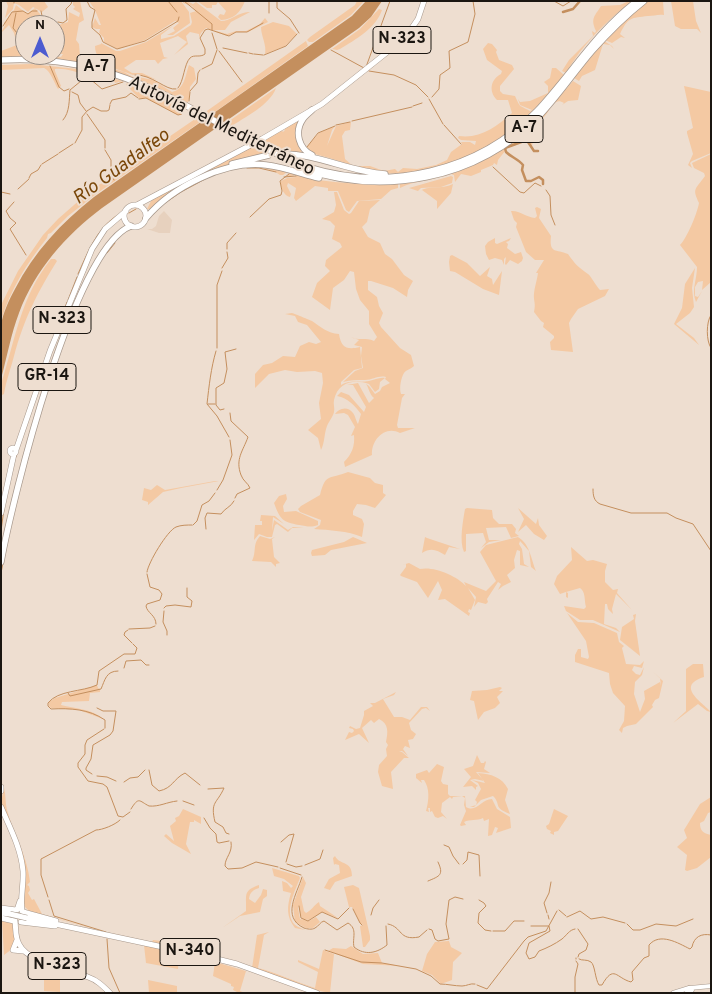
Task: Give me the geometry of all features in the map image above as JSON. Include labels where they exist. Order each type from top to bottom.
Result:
[{"type":"highway","name":"N-323","points":[[137,205],[312,110],[405,38],[418,19],[424,1]]},
{"type":"highway","name":"Autovía del Mediterráneo","points":[[301,166],[362,177],[393,178],[427,172],[477,155],[499,143],[537,111],[607,28],[636,1]]},
{"type":"highway","name":"Autovía del Mediterráneo","points":[[1,62],[45,63],[95,71],[142,87],[182,106],[275,156],[301,166],[334,178],[362,182],[397,182],[438,175],[473,162],[506,144],[538,117],[592,50],[644,1]]},
{"type":"highway","points":[[302,152],[299,141],[299,128],[304,117],[312,110]]},
{"type":"highway","points":[[281,154],[302,152],[324,160],[381,174],[427,172]]},
{"type":"highway","points":[[125,219],[126,211],[131,206],[137,205],[150,210],[179,188],[212,171],[241,161],[268,155]]},
{"type":"highway","points":[[118,217],[125,219],[131,226],[142,225],[156,208],[184,188],[216,172],[236,166],[265,165],[318,178],[362,182]]},
{"type":"highway","name":"N-323","points":[[144,209],[144,204],[150,199]]},
{"type":"highway","points":[[144,209],[146,218]]},
{"type":"highway","name":"N-323","points":[[1,513],[14,452],[54,342],[92,249],[105,229],[126,211]]},
{"type":"highway","name":"GR-14","points":[[1,548],[33,420],[66,325],[91,267],[109,241],[123,227],[125,219]]},
{"type":"highway","name":"GR-14","points":[[1,562],[32,434],[68,325],[97,262],[114,240],[131,226]]},
{"type":"highway","points":[[1,807],[15,838],[21,858],[24,879],[19,915]]},
{"type":"highway","points":[[1,814],[11,835],[18,859],[21,878],[21,899],[17,906],[19,915]]},
{"type":"highway","points":[[1,908],[19,915],[97,932]]},
{"type":"highway","name":"N-340","points":[[1,913],[19,915],[216,958],[244,966],[317,993]]},
{"type":"highway","name":"N-323","points":[[19,915],[16,930],[17,940],[24,951],[34,958],[95,980],[110,993]]},
{"type":"highway","points":[[1,918],[19,915]]},
{"type":"main road","points":[[674,993],[711,986]]},
{"type":"shaded area","points":[[6,1],[44,1],[48,7],[42,12],[33,7],[28,12],[14,3],[13,9],[5,18],[8,6]]},
{"type":"shaded area","points":[[73,1],[80,1],[84,20],[79,23],[76,40],[79,44],[80,56],[89,59],[90,62],[124,72],[133,77],[153,80],[172,92],[182,85],[189,65],[194,68],[196,79],[190,87],[187,104],[142,82],[96,66],[65,61],[65,23],[68,22],[69,12],[79,17],[80,13],[73,9],[75,7]]},
{"type":"shaded area","points":[[89,1],[181,1],[189,12],[190,23],[173,35],[167,35],[175,31],[173,28],[179,23],[175,21],[145,40],[118,49],[104,42],[104,38],[99,33],[100,29],[92,27],[95,18],[99,25],[101,25]]},
{"type":"shaded area","points":[[183,1],[193,4],[196,2],[221,21],[250,12],[231,22],[225,30],[213,30],[227,34],[236,31],[246,31],[260,24],[265,18],[268,22],[248,32],[236,32],[227,36],[206,28],[199,38],[199,34],[190,32],[186,36],[188,44],[174,55],[187,42],[178,36],[160,43],[164,57],[168,58],[163,59],[158,64],[155,60],[136,60],[124,68],[132,73],[142,73],[157,80],[138,74],[133,75],[114,68],[99,58],[95,46],[101,43],[116,51],[120,51],[146,42],[174,25],[161,35],[161,39],[174,36],[191,25],[190,13],[196,11],[192,6],[183,3]]},
{"type":"shaded area","points":[[197,1],[245,1],[236,15],[221,20],[218,17],[220,14],[224,15],[226,11],[218,2],[216,5],[212,5],[212,8],[207,8]]},
{"type":"shaded area","points":[[357,1],[364,1],[351,15],[313,42],[307,40],[355,5]]},
{"type":"shaded area","points":[[366,1],[382,1],[371,17],[359,28],[102,208],[64,242],[43,268],[26,297],[14,329],[1,379],[1,325],[6,307],[22,275],[49,239],[70,217],[94,197],[352,16]]},
{"type":"shaded area","points":[[632,1],[604,25],[587,43],[566,73],[562,71],[569,60],[593,36],[592,31],[595,33],[593,20],[601,6],[620,5]]},
{"type":"shaded area","points":[[648,1],[663,1],[664,15],[631,19],[625,24],[620,34],[625,38],[621,37],[612,43],[605,40],[630,15]]},
{"type":"shaded area","points":[[671,1],[693,1],[696,21],[701,33],[697,29],[681,29],[675,26]]},
{"type":"shaded area","points":[[16,5],[27,14],[35,8],[40,14],[15,15],[15,37],[9,25],[1,33],[5,25],[4,23]]},
{"type":"shaded area","points":[[379,9],[382,10],[370,28],[340,49],[332,49],[360,29]]},
{"type":"shaded area","points":[[273,22],[289,26],[297,34],[285,46],[265,54],[261,27]]},
{"type":"shaded area","points":[[306,41],[308,46],[209,116],[204,113]]},
{"type":"shaded area","points":[[604,41],[612,46],[614,49],[610,45],[603,44],[595,70],[582,76],[579,81],[574,78]]},
{"type":"shaded area","points":[[488,43],[492,44],[497,50],[499,60],[512,65],[514,69],[500,86],[500,91],[503,94],[515,96],[520,106],[530,111],[532,110],[520,105],[518,99],[520,102],[530,101],[548,93],[548,86],[544,82],[550,78],[552,68],[556,68],[564,75],[537,106],[523,120],[493,143],[458,160],[437,167],[398,173],[385,173],[355,166],[370,166],[384,171],[395,169],[398,172],[403,168],[417,169],[436,165],[447,160],[451,152],[462,144],[461,142],[470,142],[475,145],[476,141],[461,140],[458,138],[459,136],[481,134],[500,123],[512,113],[508,100],[497,100],[492,93],[493,82],[502,71],[487,60],[483,49]]},
{"type":"shaded area","points":[[15,46],[15,58],[1,58],[1,51]]},
{"type":"shaded area","points":[[1,65],[40,65],[77,69],[123,81],[115,83],[98,76],[85,74],[83,76],[70,70],[55,69],[61,86],[58,89],[50,74],[44,68],[1,70]]},
{"type":"shaded area","points":[[573,81],[581,86],[578,100],[568,101],[562,105],[564,103],[559,101],[553,104]]},
{"type":"shaded area","points":[[127,83],[184,109],[182,114],[178,115],[146,98],[139,98],[126,85]]},
{"type":"shaded area","points":[[684,86],[711,92],[711,153],[692,161],[690,163],[692,168],[688,165],[693,154],[687,131],[693,128]]},
{"type":"shaded area","points":[[276,88],[268,100],[256,110],[230,127],[225,124]]},
{"type":"shaded area","points":[[550,107],[544,117],[535,124],[540,134],[535,133],[532,148],[528,143],[524,142],[509,146],[498,160],[497,165],[494,163],[471,176],[461,174],[455,182],[454,175],[445,176],[487,158],[503,147]]},
{"type":"shaded area","points":[[198,117],[203,120],[96,194],[48,234],[20,277],[9,298],[1,321],[1,305],[18,271],[43,235],[58,219],[90,191]]},
{"type":"shaded area","points":[[302,118],[299,125],[303,150],[300,153],[279,153],[259,142],[281,130],[283,132],[284,128]]},
{"type":"shaded area","points":[[351,122],[350,130],[345,131],[342,136],[345,159],[352,165],[311,153],[306,148],[319,133],[335,126],[327,146],[336,126]]},
{"type":"shaded area","points":[[252,145],[267,154],[235,162],[205,174],[177,189],[150,209],[147,209],[151,201],[157,197]]},
{"type":"shaded area","points":[[711,154],[711,282],[702,290],[703,281],[698,282],[695,287],[695,296],[698,297],[702,291],[696,302],[695,298],[694,289],[697,267],[680,245],[689,232],[696,213],[699,203],[695,192],[705,176],[704,173],[694,168],[692,163]]},
{"type":"shaded area","points":[[248,166],[272,168],[318,180],[371,185],[398,184],[398,188],[391,190],[381,199],[357,201],[349,212],[346,210],[338,191],[328,191],[328,188],[315,186],[296,201],[294,198],[296,188],[288,183],[290,197],[284,193],[281,183],[281,181],[287,178],[296,177],[295,175],[286,177],[289,173],[287,172],[280,175],[263,168],[241,168]]},
{"type":"shaded area","points":[[445,176],[439,178],[412,183],[400,188],[400,184]]},
{"type":"shaded area","points":[[453,177],[452,183],[441,187],[421,188],[418,191],[409,188]]},
{"type":"shaded area","points":[[453,184],[451,193],[437,209],[437,201],[422,190],[420,191],[423,189],[427,188],[444,187]]},
{"type":"shaded area","points":[[334,192],[337,192],[344,210],[349,214],[359,201],[380,200],[370,209],[367,222],[362,227],[368,237],[380,243],[385,254],[392,259],[404,275],[413,281],[408,290],[407,297],[393,288],[371,281],[368,281],[368,290],[377,297],[383,313],[379,323],[381,327],[400,348],[411,355],[414,366],[405,372],[402,378],[400,392],[405,394],[402,398],[397,425],[398,428],[415,428],[400,433],[394,431],[384,432],[376,439],[372,455],[345,467],[344,462],[351,453],[354,443],[354,435],[351,436],[355,427],[348,415],[344,413],[335,414],[341,409],[349,409],[354,414],[358,424],[361,414],[348,400],[337,396],[341,392],[349,395],[364,412],[366,407],[353,385],[347,385],[358,383],[369,403],[374,398],[366,384],[375,394],[382,387],[390,383],[385,379],[386,377],[343,382],[355,371],[363,368],[362,347],[354,345],[359,340],[355,338],[374,341],[377,337],[369,324],[369,311],[360,300],[356,289],[354,272],[350,271],[344,280],[333,288],[330,310],[312,297],[317,283],[330,271],[325,266],[326,260],[342,247],[340,243],[332,239],[335,226],[330,221],[322,219],[334,212],[336,205]]},
{"type":"shaded area","points":[[535,208],[541,209],[539,218],[551,236],[552,248],[568,254],[589,275],[600,290],[609,289],[605,296],[578,309],[571,319],[569,323],[573,352],[551,350],[550,342],[554,336],[543,327],[544,323],[534,312],[534,293],[538,273],[536,273],[544,260],[535,260],[526,252],[516,227],[517,223],[511,211],[535,218],[537,216]]},
{"type":"shaded area","points":[[164,211],[172,220],[170,233],[159,233],[147,229],[152,229],[156,226],[159,216]]},
{"type":"shaded area","points":[[495,238],[495,243],[497,244],[511,238],[506,242],[508,244],[507,248],[515,254],[521,252],[522,261],[518,264],[510,260],[506,265],[506,257],[504,265],[502,260],[495,258],[489,260],[485,246]]},
{"type":"shaded area","points":[[452,255],[467,263],[480,276],[490,267],[487,276],[492,279],[493,285],[502,271],[499,295],[483,289],[455,272],[450,271],[449,262]]},
{"type":"shaded area","points":[[51,259],[57,261],[37,295],[27,318],[4,394],[2,395],[1,384],[20,319],[32,289]]},
{"type":"shaded area","points":[[695,268],[692,288],[694,307],[690,313],[676,324],[694,338],[699,345],[674,324],[682,308],[685,284]]},
{"type":"shaded area","points":[[292,313],[312,321],[328,331],[339,334],[341,342],[345,347],[360,347],[362,368],[354,370],[341,382],[341,385],[352,382],[339,389],[336,394],[333,416],[327,426],[321,450],[318,438],[308,430],[321,419],[319,403],[323,383],[322,373],[285,370],[269,374],[255,388],[255,374],[263,365],[272,363],[283,356],[295,357],[300,346],[309,342],[316,344],[321,342],[307,325],[298,322],[295,316],[285,314]]},
{"type":"shaded area","points":[[385,378],[380,382],[379,389],[375,392],[369,384],[358,382]]},
{"type":"shaded area","points":[[348,472],[370,478],[375,483],[383,485],[383,493],[386,495],[375,508],[357,504],[353,511],[353,515],[362,519],[364,524],[362,537],[345,532],[314,529],[320,525],[321,520],[300,512],[298,509],[320,495],[326,480]]},
{"type":"shaded area","points":[[219,481],[163,492],[148,505],[148,502],[142,500],[144,488],[151,490],[157,485],[165,490]]},
{"type":"shaded area","points":[[286,494],[287,499],[283,506],[284,512],[296,511],[318,521],[318,525],[311,527],[299,525],[282,519],[274,503],[279,496]]},
{"type":"shaded area","points":[[518,508],[536,524],[538,518],[539,525],[547,536],[544,540],[534,534],[526,525],[518,532],[524,519]]},
{"type":"shaded area","points":[[465,509],[492,510],[493,518],[499,524],[512,524],[516,529],[515,533],[519,536],[511,538],[506,527],[486,528],[489,540],[501,540],[489,542],[481,548],[486,542],[483,533],[466,534],[466,551],[464,552],[462,531]]},
{"type":"shaded area","points":[[261,515],[275,516],[284,524],[273,517],[272,531],[274,520],[288,530],[293,527],[304,528],[292,528],[288,532],[277,524],[275,525],[272,537],[259,534],[254,540],[255,525],[262,525],[262,521],[260,521]]},
{"type":"shaded area","points":[[260,536],[270,539],[275,537],[272,539],[274,557],[280,563],[276,564],[276,567],[271,562],[252,561],[256,542]]},
{"type":"shaded area","points":[[353,537],[367,543],[331,550],[325,555],[312,556],[312,550],[344,542]]},
{"type":"shaded area","points":[[425,537],[460,549],[449,547],[445,555],[434,550],[422,553]]},
{"type":"shaded area","points":[[518,537],[528,548],[536,571],[531,567],[529,551],[520,541],[524,564],[529,567],[520,565],[520,551],[517,550],[514,560],[515,568],[507,575],[511,582],[498,590],[501,584],[498,582],[487,599],[488,602],[486,604],[478,602],[474,607],[476,597],[468,588],[475,600],[471,610],[469,609],[469,616],[445,599],[438,600],[442,590],[438,581],[428,598],[417,582],[400,575],[406,567],[406,564],[402,565],[409,563],[420,569],[426,568],[445,573],[466,586],[464,582],[486,591],[496,581],[480,552],[486,545]]},
{"type":"shaded area","points":[[571,547],[587,561],[593,560],[607,564],[605,582],[613,590],[618,589],[617,593],[632,610],[616,594],[612,609],[613,614],[608,609],[607,604],[605,604],[604,624],[616,628],[620,632],[593,620],[580,620],[566,611],[564,606],[584,609],[586,607],[584,594],[580,588],[560,594],[554,584],[557,576],[572,560]]},
{"type":"shaded area","points":[[567,613],[578,622],[594,623],[617,633],[619,642],[624,646],[622,648],[626,664],[640,665],[644,661],[642,668],[634,666],[632,670],[640,675],[644,667],[642,675],[635,682],[634,694],[640,712],[645,699],[644,691],[660,682],[661,686],[660,678],[663,681],[659,698],[655,700],[652,705],[653,707],[636,724],[623,728],[622,733],[619,730],[624,721],[625,706],[613,693],[609,673],[575,662],[575,655],[578,649],[581,649],[581,657],[588,659],[589,657],[586,641]]},
{"type":"shaded area","points":[[636,614],[635,621],[640,656],[620,640],[622,627],[634,619],[633,615]]},
{"type":"shaded area","points":[[693,664],[703,664],[704,677],[696,681],[691,689],[697,699],[711,712],[698,704],[673,723],[686,711],[686,669]]},
{"type":"shaded area","points":[[97,685],[100,692],[90,693],[89,701],[62,702],[61,705],[88,711],[103,719],[79,710],[51,708],[49,706],[49,702],[55,698]]},
{"type":"shaded area","points":[[502,688],[499,691],[503,691],[497,697],[500,703],[495,708],[484,712],[478,720],[474,701],[470,700],[472,691]]},
{"type":"shaded area","points":[[396,692],[394,695],[383,699],[394,717],[410,720],[421,707],[427,707],[430,711],[426,708],[422,709],[409,723],[411,730],[416,734],[413,739],[408,740],[410,748],[405,746],[403,749],[408,756],[402,751],[399,752],[402,752],[409,758],[404,758],[391,772],[393,789],[382,786],[378,772],[379,765],[387,756],[386,749],[388,745],[386,742],[387,732],[385,723],[379,719],[374,723],[371,720],[362,728],[369,743],[359,734],[345,740],[349,732],[352,733],[354,731],[349,728],[350,726],[356,729],[360,728],[364,711],[373,706],[370,703],[375,703]]},
{"type":"shaded area","points":[[477,755],[481,763],[486,762],[484,769],[490,773],[476,772],[484,781],[470,780],[478,786],[476,790],[472,786],[463,787],[471,777],[464,769],[473,766]]},
{"type":"shaded area","points":[[437,764],[444,767],[441,781],[443,784],[448,785],[448,794],[450,796],[462,796],[453,797],[452,799],[450,797],[442,803],[441,812],[447,819],[443,816],[435,817],[432,811],[430,812],[430,808],[428,808],[429,812],[426,811],[427,787],[424,780],[421,780],[422,783],[416,778],[416,774],[427,770],[429,773]]},
{"type":"shaded area","points":[[478,773],[496,777],[506,785],[508,789],[505,800],[510,814],[499,808],[493,796],[481,800],[476,805],[477,802],[475,800],[481,789],[478,783],[472,780],[485,783]]},
{"type":"shaded area","points":[[4,787],[7,810],[20,845],[28,872],[30,882],[27,885],[30,890],[28,893],[32,900],[34,899],[42,914],[101,931],[152,942],[153,940],[162,941],[162,943],[178,947],[177,948],[108,933],[29,911],[25,907],[24,902],[25,876],[19,843],[1,803]]},
{"type":"shaded area","points":[[462,796],[465,796],[466,807],[470,808],[492,799],[497,809],[510,817],[511,828],[496,833],[498,828],[495,827],[492,835],[488,836],[489,819],[484,821],[483,818],[466,821],[464,822],[466,825],[461,826],[466,811],[464,805],[465,798]]},
{"type":"shaded area","points":[[711,797],[711,812],[700,823],[702,831],[711,835],[711,857],[697,868],[687,871],[685,870],[687,855],[677,847],[687,838],[684,830],[700,804]]},
{"type":"shaded area","points":[[183,809],[201,817],[201,824],[194,820],[194,822],[190,822],[186,844],[191,854],[164,836],[166,834],[174,841],[170,826],[176,821],[175,818],[179,816]]},
{"type":"shaded area","points":[[554,809],[568,816],[558,831],[554,832],[554,835],[550,833],[551,831],[546,826],[549,824]]},
{"type":"shaded area","points":[[335,856],[348,865],[352,876],[335,882],[330,890],[324,888],[329,879],[340,873],[339,865],[334,865],[333,858]]},
{"type":"shaded area","points":[[272,868],[299,876],[290,916],[294,924],[305,930],[295,928],[290,920],[288,907],[291,893],[283,891],[282,881],[291,888],[293,886],[284,879],[274,876]]},
{"type":"shaded area","points":[[303,877],[306,883],[301,897],[304,911],[308,912],[319,902],[320,906],[338,918],[322,912],[309,920],[302,919],[298,905],[300,919],[309,921],[316,917],[320,922],[313,928],[306,928],[295,922],[293,905]]},
{"type":"shaded area","points":[[259,885],[259,888],[251,893],[249,899],[255,903],[263,889],[267,890],[267,896],[263,899],[260,912],[240,916],[222,928],[246,911],[246,894],[250,889]]},
{"type":"shaded area","points":[[353,885],[359,888],[370,936],[370,940],[365,947],[363,947],[360,926],[363,925],[360,923],[352,907],[349,907],[344,887]]},
{"type":"shaded area","points":[[2,920],[12,922],[14,925],[15,941],[12,949],[4,955]]},
{"type":"shaded area","points":[[269,932],[264,935],[258,968],[315,988],[318,972],[298,962],[298,960],[319,969],[323,950],[334,954],[330,993],[315,990],[252,968],[257,935]]},
{"type":"shaded area","points":[[449,941],[451,947],[462,953],[453,962],[452,980],[441,984],[432,975],[422,971],[427,954],[435,942]]},
{"type":"shaded area","points":[[144,945],[179,953],[178,969],[146,963]]},
{"type":"shaded area","points":[[351,946],[363,954],[378,953],[382,963],[401,966],[363,964],[328,951],[333,948],[346,949]]},
{"type":"shaded area","points":[[215,962],[246,971],[240,991],[245,993],[233,990],[234,987],[231,984],[213,976]]},
{"type":"shaded area","points":[[44,963],[55,967],[57,972],[60,971],[60,992],[44,991]]},
{"type":"shaded area","points":[[148,980],[177,986],[177,993],[149,993]]},
{"type":"waterway","points":[[65,22],[67,20],[66,9],[72,1]]},
{"type":"waterway","points":[[87,1],[90,7],[95,10],[92,28],[100,35],[103,42],[117,49],[145,41],[178,21],[179,17]]},
{"type":"waterway","points":[[168,1],[177,12]]},
{"type":"waterway","points":[[184,1],[212,24],[212,30]]},
{"type":"waterway","points":[[269,1],[269,13]]},
{"type":"waterway","points":[[277,1],[277,8],[290,19],[299,33]]},
{"type":"waterway","points":[[366,67],[390,1]]},
{"type":"waterway","points":[[432,97],[439,89],[440,75],[450,68],[449,51],[468,42],[475,14],[473,1]]},
{"type":"waterway","points":[[554,1],[563,6],[571,1]]},
{"type":"waterway","points":[[563,12],[573,9],[580,1]]},
{"type":"waterway","points":[[3,26],[12,12],[23,11],[28,14],[32,11],[37,11]]},
{"type":"waterway","points":[[41,11],[42,15]]},
{"type":"waterway","points":[[15,18],[13,28],[15,30]]},
{"type":"waterway","points":[[178,88],[190,58],[205,54],[200,38],[205,30],[208,29],[229,36],[236,32],[247,32],[263,23]]},
{"type":"waterway","points":[[212,33],[217,49]]},
{"type":"waterway","points":[[264,55],[286,46],[297,34]]},
{"type":"waterway","points":[[223,48],[247,53]]},
{"type":"waterway","points":[[202,69],[212,64],[217,50]]},
{"type":"waterway","points":[[331,50],[364,68]]},
{"type":"waterway","points":[[219,51],[242,82]]},
{"type":"waterway","points":[[249,53],[253,54]]},
{"type":"waterway","points":[[254,54],[263,55]]},
{"type":"waterway","points":[[50,66],[59,87],[64,91],[69,89]]},
{"type":"waterway","points":[[190,91],[197,83],[200,70]]},
{"type":"waterway","points":[[369,71],[394,75],[416,85],[428,97]]},
{"type":"waterway","points":[[135,75],[147,77],[168,88],[176,89]]},
{"type":"waterway","points":[[82,80],[89,78],[102,89],[123,82]]},
{"type":"waterway","points":[[63,120],[68,110],[70,90],[81,81]]},
{"type":"waterway","points":[[72,92],[78,95],[80,103],[86,111]]},
{"type":"waterway","points":[[189,101],[190,92]]},
{"type":"waterway","points":[[110,104],[112,100],[126,97],[131,93],[138,98]]},
{"type":"waterway","points":[[139,99],[146,98],[178,115],[182,114],[185,108]]},
{"type":"waterway","points":[[429,99],[443,124]]},
{"type":"waterway","points":[[413,106],[422,103]]},
{"type":"waterway","points":[[87,111],[93,107],[101,111],[107,111],[110,105]]},
{"type":"waterway","points":[[352,121],[412,107]]},
{"type":"waterway","points":[[75,143],[82,130],[82,117],[87,111]]},
{"type":"waterway","points":[[87,114],[105,140],[105,148]]},
{"type":"waterway","points":[[336,125],[350,122]]},
{"type":"waterway","points":[[444,125],[461,144]]},
{"type":"waterway","points":[[307,147],[318,133],[335,126]]},
{"type":"waterway","points":[[538,151],[534,151],[528,142],[524,141],[505,148],[506,152],[523,165],[522,170],[526,181],[539,177],[543,180],[543,184]]},
{"type":"waterway","points":[[59,153],[73,144]]},
{"type":"waterway","name":"Río Guadalfeo","points":[[105,150],[111,160],[111,174]]},
{"type":"waterway","points":[[42,164],[58,154]]},
{"type":"waterway","points":[[29,178],[41,165]]},
{"type":"waterway","points":[[493,167],[520,192],[524,193],[535,183],[541,186]]},
{"type":"waterway","points":[[247,168],[259,168],[276,172]]},
{"type":"waterway","points":[[250,217],[269,199],[281,195],[280,181],[289,174]]},
{"type":"waterway","name":"Río Guadalfeo","points":[[112,176],[114,180]]},
{"type":"waterway","points":[[284,177],[296,176]]},
{"type":"waterway","points":[[165,203],[207,178]]},
{"type":"waterway","points":[[18,189],[29,179]]},
{"type":"waterway","points":[[546,190],[550,196],[551,215],[555,225]]},
{"type":"waterway","points":[[1,192],[10,194]]},
{"type":"waterway","points":[[14,202],[6,211],[16,223],[10,229],[26,255]]},
{"type":"waterway","points":[[129,213],[136,209]]},
{"type":"waterway","points":[[78,274],[98,235],[116,216]]},
{"type":"waterway","points":[[227,249],[227,243],[236,233]]},
{"type":"waterway","points":[[107,253],[115,243]]},
{"type":"waterway","points":[[222,268],[228,258],[227,252]]},
{"type":"waterway","points":[[217,348],[217,285],[222,271]]},
{"type":"waterway","points":[[68,300],[77,277]]},
{"type":"waterway","points":[[61,318],[67,302]]},
{"type":"waterway","points":[[711,315],[707,332],[711,348]]},
{"type":"waterway","points":[[224,409],[220,410],[216,405],[216,388],[224,383],[227,369],[225,352],[236,349]]},
{"type":"waterway","points":[[216,351],[211,370],[207,404],[217,416],[229,437]]},
{"type":"waterway","points":[[208,404],[215,404]]},
{"type":"waterway","points":[[230,413],[231,421],[248,437],[240,455],[239,469],[250,488],[237,494],[235,498]]},
{"type":"waterway","points":[[217,490],[223,480],[232,455],[230,440]]},
{"type":"waterway","points":[[15,459],[18,451]]},
{"type":"waterway","points":[[593,489],[594,498],[600,504],[631,513],[667,513],[693,524],[711,551]]},
{"type":"waterway","points":[[193,525],[197,521],[202,505],[209,501],[215,493]]},
{"type":"waterway","points":[[206,529],[205,518],[207,513],[221,514],[234,501]]},
{"type":"waterway","points":[[1,531],[4,509]]},
{"type":"waterway","points":[[147,572],[158,548],[168,534],[176,527],[192,525]]},
{"type":"waterway","points":[[1,573],[3,563]]},
{"type":"waterway","points":[[147,574],[150,587],[159,590],[162,594],[160,600],[146,606],[155,618],[156,624]]},
{"type":"waterway","points":[[164,608],[175,605],[191,607],[192,601],[187,597],[187,588]]},
{"type":"waterway","points":[[164,611],[163,622],[167,635]]},
{"type":"waterway","points":[[129,629],[155,626]]},
{"type":"waterway","points":[[128,630],[124,635],[132,643]]},
{"type":"waterway","points":[[105,728],[105,720],[99,716],[86,711],[51,709],[48,703],[64,693],[97,685],[99,671],[124,654],[135,654],[137,648],[133,644]]},
{"type":"waterway","points":[[124,668],[126,661],[141,660],[146,665],[149,665]]},
{"type":"waterway","points":[[68,693],[70,696],[101,689],[108,674],[118,671]]},
{"type":"waterway","points":[[92,774],[86,768],[91,759],[93,745],[110,735],[113,731],[116,711],[103,711],[97,708]]},
{"type":"waterway","points":[[104,729],[87,740],[85,754],[78,763],[78,767],[88,781],[103,784],[107,787],[118,816],[123,817],[130,812]]},
{"type":"waterway","points":[[124,782],[130,778],[138,777],[145,770]]},
{"type":"waterway","points":[[149,770],[152,785],[159,791],[170,786],[185,773],[200,785]]},
{"type":"waterway","points":[[97,776],[107,777],[116,781]]},
{"type":"waterway","points":[[208,789],[224,788],[213,810],[215,822],[229,834]]},
{"type":"waterway","points":[[131,809],[138,801],[149,806],[177,801]]},
{"type":"waterway","points":[[183,801],[194,805]]},
{"type":"waterway","points":[[204,818],[216,834],[217,842],[229,841]]},
{"type":"waterway","points":[[48,897],[41,875],[41,859],[96,830],[108,827],[120,820]]},
{"type":"waterway","points":[[281,842],[289,835],[294,834],[286,862]]},
{"type":"waterway","points":[[231,842],[231,849],[225,863],[228,869],[242,868],[256,862],[278,867]]},
{"type":"waterway","points":[[444,845],[449,847],[459,864]]},
{"type":"waterway","points":[[305,865],[320,859],[323,850]]},
{"type":"waterway","points":[[463,864],[467,860],[468,852],[479,855],[480,876]]},
{"type":"waterway","points":[[428,881],[440,874],[441,870],[438,862]]},
{"type":"waterway","points":[[287,864],[296,867],[302,866]]},
{"type":"waterway","points":[[280,868],[301,875]]},
{"type":"waterway","points":[[302,877],[294,898],[292,912],[293,918],[304,928],[314,929],[324,921],[337,930],[348,923],[354,931],[354,947],[362,952],[371,952],[387,945],[386,926]]},
{"type":"waterway","points":[[547,913],[544,903],[549,893],[551,882]]},
{"type":"waterway","points":[[429,929],[432,930],[435,939],[438,941],[449,939],[446,924],[449,900],[455,897],[463,899]]},
{"type":"waterway","points":[[49,900],[54,916],[106,932]]},
{"type":"waterway","points":[[371,915],[373,908],[379,900]]},
{"type":"waterway","points":[[479,900],[486,906],[479,913],[478,923],[485,930],[491,931]]},
{"type":"waterway","points":[[299,906],[301,918],[308,921],[322,912],[338,919],[349,908]]},
{"type":"waterway","points":[[353,909],[362,925]]},
{"type":"waterway","points":[[559,910],[566,916]]},
{"type":"waterway","points":[[477,985],[487,989],[528,937],[546,931],[557,911]]},
{"type":"waterway","points":[[567,917],[580,911],[591,919],[603,917],[625,923]]},
{"type":"waterway","points":[[548,915],[549,919]]},
{"type":"waterway","points":[[627,924],[633,930],[640,930],[656,924],[676,926],[693,919]]},
{"type":"waterway","points":[[493,931],[505,931],[514,921],[524,921]]},
{"type":"waterway","points":[[388,924],[407,937],[412,938],[419,937],[427,930]]},
{"type":"waterway","points":[[531,926],[549,926],[550,931],[529,943],[526,953],[529,959],[535,957],[539,951],[557,943],[575,929]]},
{"type":"waterway","points":[[578,929],[588,944],[586,950],[579,954],[578,957]]},
{"type":"waterway","points":[[579,959],[589,961],[592,964],[599,985],[602,985],[609,975],[612,974],[631,982],[633,980],[632,972],[644,958],[649,956],[649,945],[653,941],[658,939],[669,940],[690,949],[699,936],[711,935]]},
{"type":"waterway","points":[[107,939],[109,968],[120,993]]},
{"type":"waterway","points":[[325,950],[361,962],[382,963],[416,969],[431,976],[440,984],[462,986],[475,984]]},
{"type":"waterway","points":[[575,993],[575,977],[578,964],[576,961]]}]
